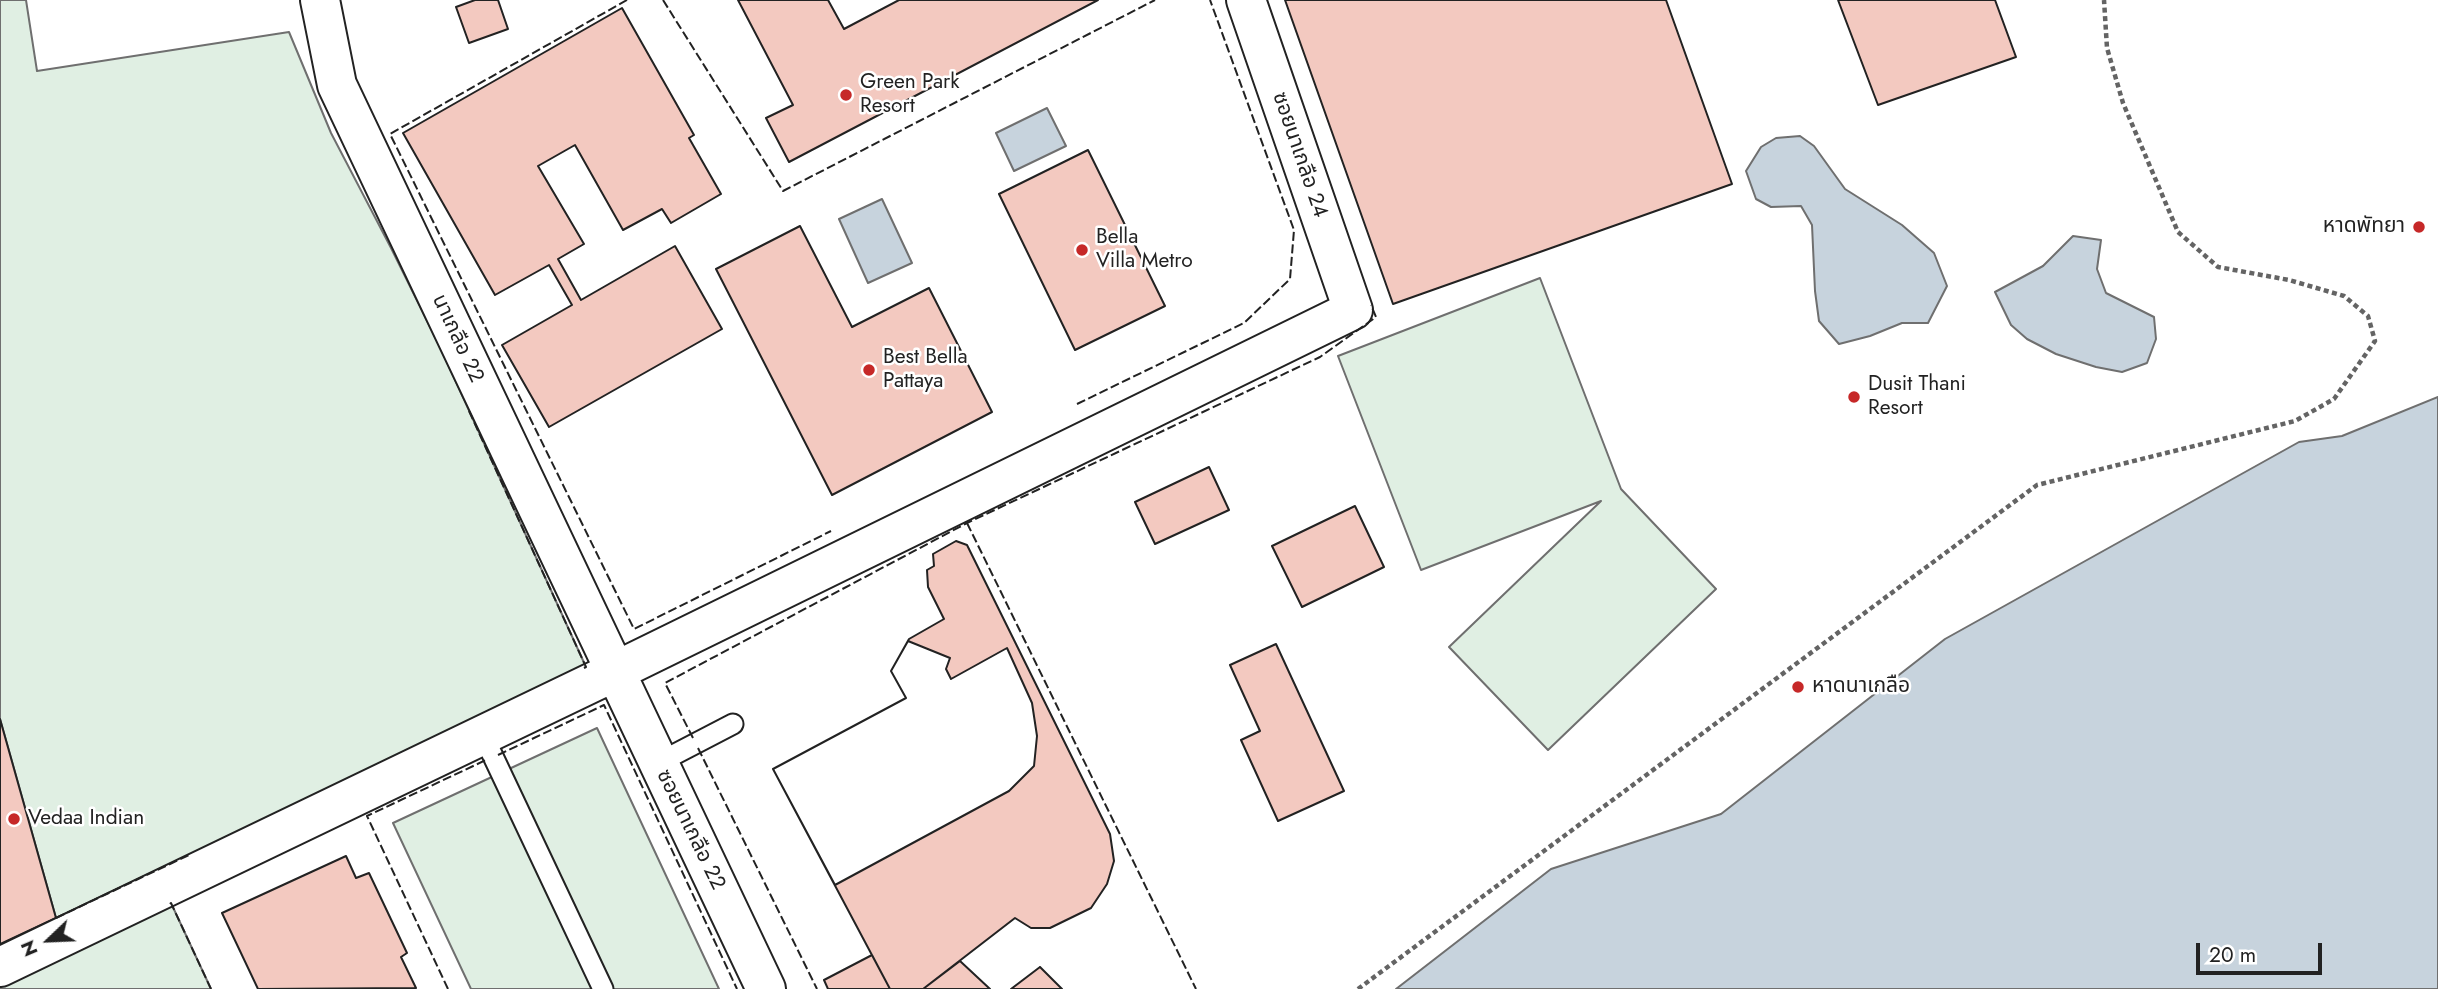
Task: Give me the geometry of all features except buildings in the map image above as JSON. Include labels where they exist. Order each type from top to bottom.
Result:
[{"type":"street","name":"นาเกลือ 22","points":[[320,0],[337,85],[614,672]]},
{"type":"street","name":"ซอยนาเกลือ 24","points":[[614,672],[1353,310],[1246,0]]},
{"type":"street","points":[[0,967],[614,672]]},
{"type":"street","name":"ซอยนาเกลือ 22","points":[[614,672],[766,989]]},
{"type":"lane","points":[[658,763],[733,724]]},
{"type":"lane","points":[[483,735],[603,989]]},
{"type":"path","points":[[1358,989],[2036,485],[2295,421],[2334,399],[2375,341],[2368,316],[2344,296],[2289,280],[2218,267],[2178,232],[2123,103],[2107,48],[2104,0]]},
{"type":"green space","points":[[0,0],[26,0],[37,71],[289,32],[331,133],[441,349],[586,667],[56,918],[0,719]]},
{"type":"green space","points":[[1540,278],[1621,489],[1716,589],[1548,750],[1449,647],[1601,501],[1421,570],[1338,356]]},
{"type":"green space","points":[[597,728],[719,989],[471,989],[393,823]]},
{"type":"green space","points":[[171,903],[211,989],[0,989],[0,987]]},
{"type":"shaded area","points":[[1047,108],[1066,146],[1014,171],[996,133]]},
{"type":"shaded area","points":[[1800,136],[1814,146],[1845,189],[1902,225],[1934,253],[1947,286],[1928,323],[1902,323],[1870,336],[1839,344],[1819,321],[1812,225],[1801,206],[1771,207],[1756,199],[1746,171],[1761,147],[1776,138]]},
{"type":"shaded area","points":[[882,199],[912,263],[868,283],[839,219]]},
{"type":"shaded area","points":[[2073,236],[2101,240],[2097,269],[2106,293],[2154,317],[2156,339],[2147,363],[2122,372],[2096,367],[2056,354],[2027,339],[2011,325],[1995,292],[2043,266]]},
{"type":"shaded area","points":[[2438,397],[2438,989],[1396,989],[1551,869],[1721,814],[1945,639],[2299,442],[2342,436]]},
{"type":"fence","points":[[627,0],[390,134],[634,629],[831,531]]},
{"type":"fence","points":[[663,0],[783,191],[1155,0]]},
{"type":"fence","points":[[1077,404],[1244,323],[1290,279],[1294,230],[1210,0]]},
{"type":"fence","points":[[693,738],[665,683],[967,523],[1320,357],[1376,317],[1371,305]]},
{"type":"fence","points":[[469,411],[586,667],[584,668]]},
{"type":"fence","points":[[967,523],[1196,989]]},
{"type":"fence","points":[[498,755],[604,705],[737,989]]},
{"type":"fence","points":[[698,748],[817,989]]},
{"type":"fence","points":[[448,989],[367,816],[488,759]]},
{"type":"fence","points":[[56,918],[189,855]]},
{"type":"fence","points":[[170,904],[211,989]]},
{"type":"place","name":"Green Park Resort","points":[[846,95]]},
{"type":"place","name":"หาดพัทยา","points":[[2419,227]]},
{"type":"place","name":"Bella Villa Metro","points":[[1082,250]]},
{"type":"place","name":"Best Bella Pattaya","points":[[869,370]]},
{"type":"place","name":"Dusit Thani Resort","points":[[1854,397]]},
{"type":"place","name":"หาดนาเกลือ","points":[[1798,687]]},
{"type":"place","name":"Vedaa Indian","points":[[14,819]]}]
